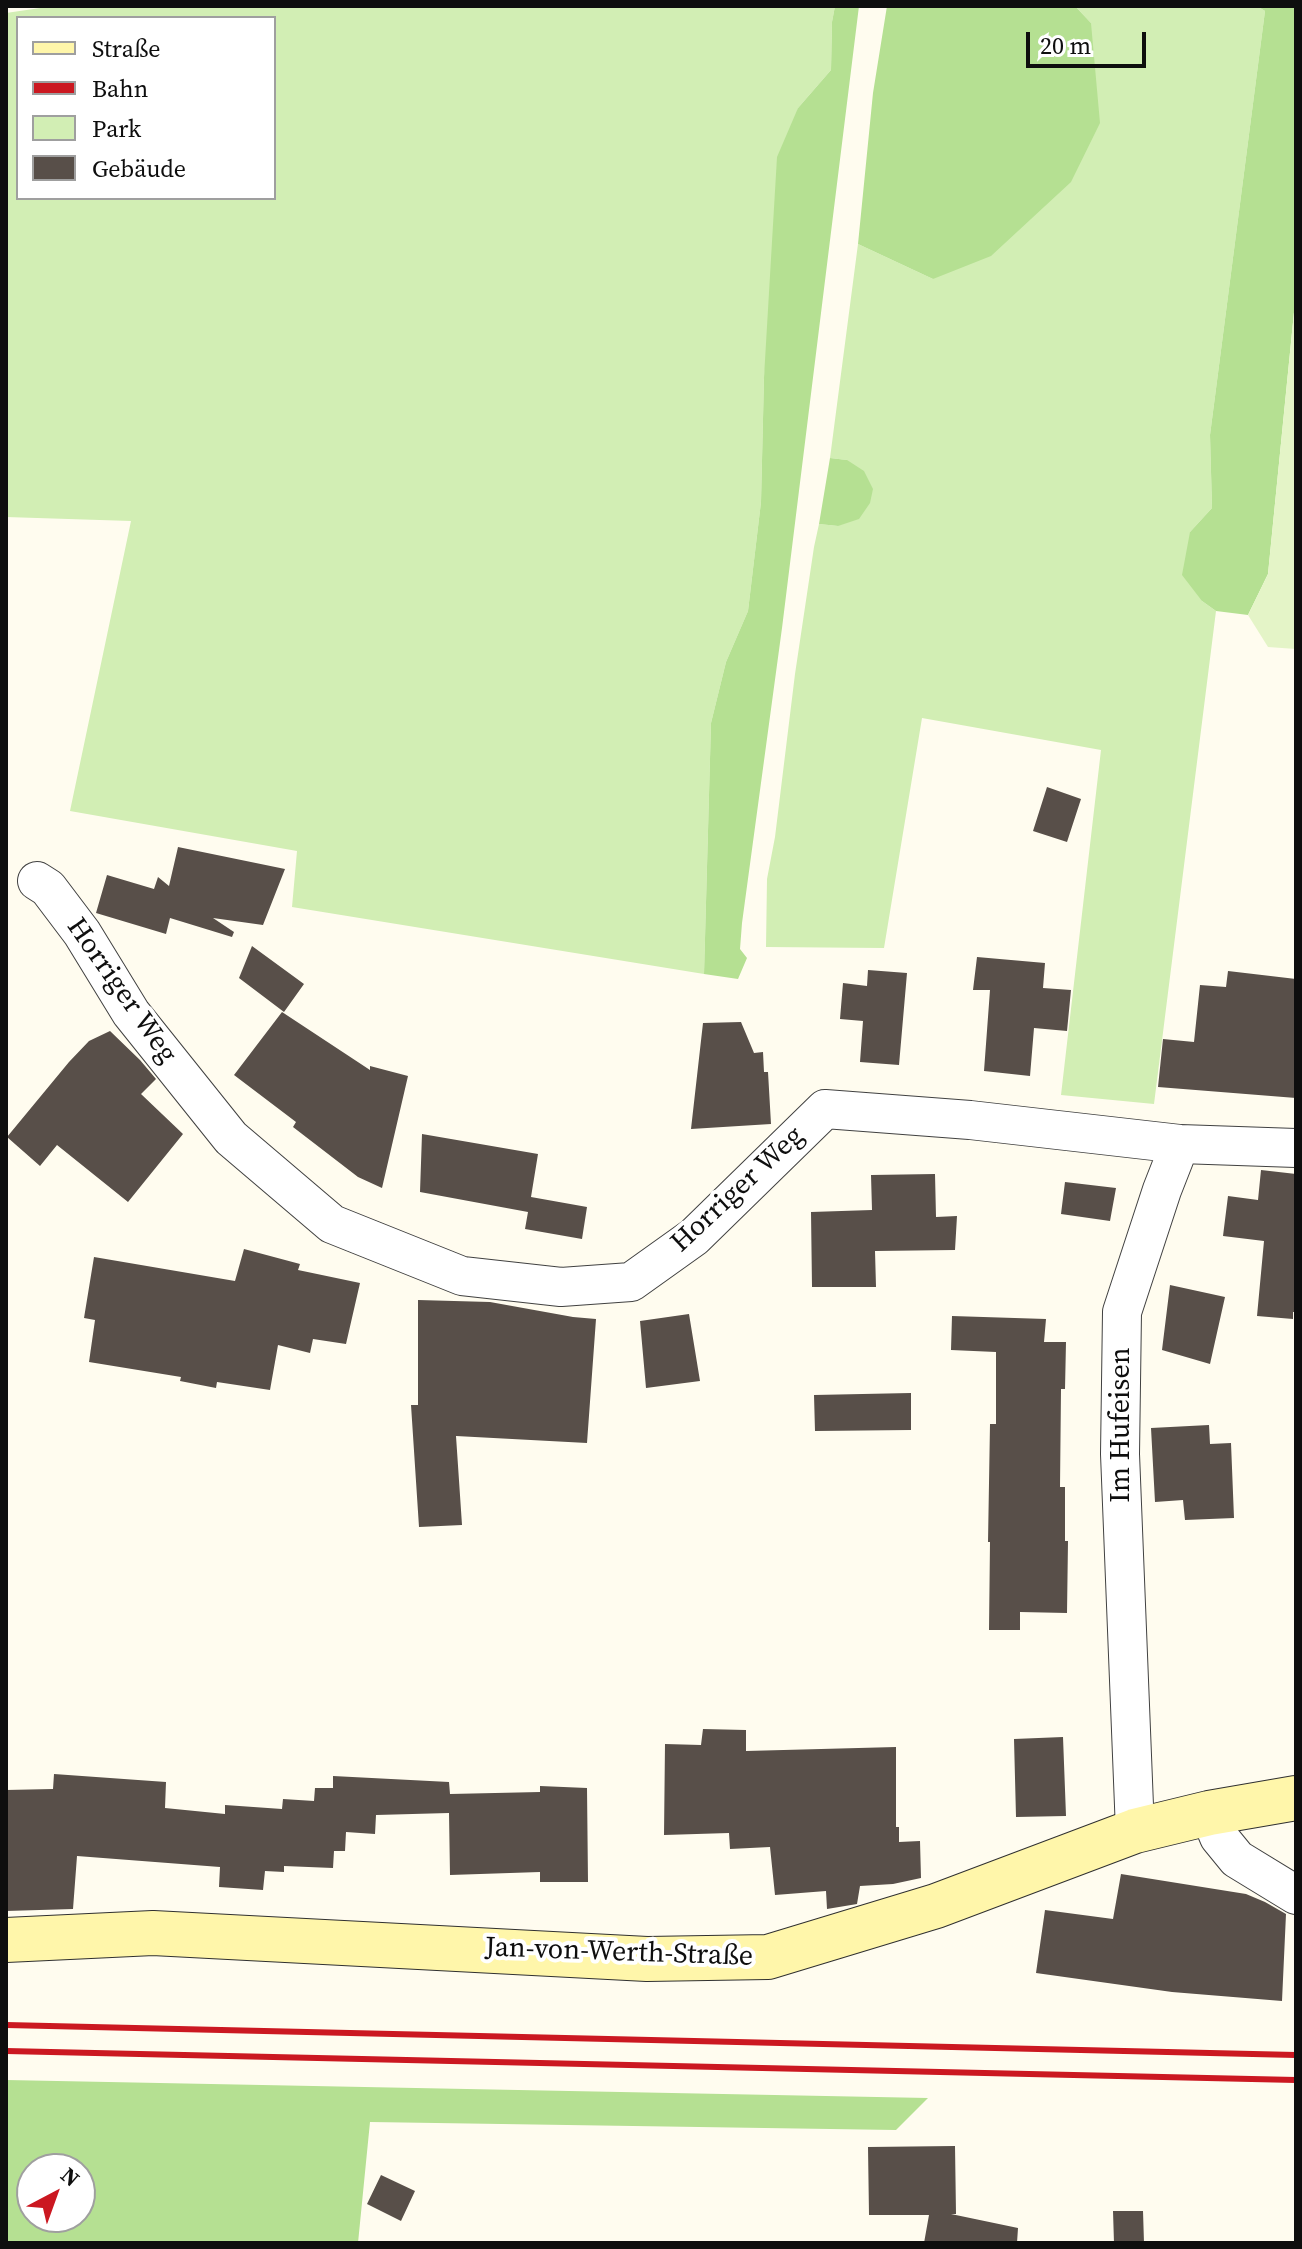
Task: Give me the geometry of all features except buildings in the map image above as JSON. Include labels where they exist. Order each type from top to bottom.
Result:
[{"type":"main road","name":"Jan-von-Werth-Straße","points":[[6,1940],[153,1933],[647,1959],[768,1957],[936,1906],[1135,1831],[1209,1813],[1296,1798]]},
{"type":"street","name":"Horriger Weg","points":[[37,881],[48,888],[82,933],[131,1013],[231,1138],[332,1224],[462,1276],[561,1287],[631,1282],[694,1237],[825,1109],[970,1120],[1180,1144]]},
{"type":"street","points":[[1180,1144],[1296,1148]]},
{"type":"street","name":"Im Hufeisen","points":[[1135,1831],[1120,1454],[1122,1312],[1180,1144]]},
{"type":"street","points":[[1209,1813],[1219,1837],[1237,1859],[1296,1895]]},
{"type":"green space","points":[[54,6],[835,6],[831,70],[798,108],[764,377],[761,502],[748,611],[726,662],[711,723],[704,974],[292,907],[297,851],[70,811],[131,521],[6,517],[6,13]]},
{"type":"green space","points":[[835,6],[859,6],[742,923],[740,949],[747,958],[738,979],[704,974],[711,723],[726,662],[748,611],[761,502],[764,377],[777,157],[798,108],[831,70]]},
{"type":"green space","points":[[887,6],[1075,6],[1091,23],[1100,123],[1071,182],[991,256],[933,279],[858,244],[873,93]]},
{"type":"green space","points":[[1075,6],[1257,6],[1265,11],[1210,435],[1212,508],[1190,532],[1202,601],[1216,611],[1154,1104],[1061,1095],[1101,750],[922,718],[884,948],[766,947],[767,879],[814,547],[819,524],[838,526],[847,460],[830,458],[858,244],[933,279],[1091,23]]},
{"type":"green space","points":[[1257,6],[1296,6],[1296,292],[1268,574],[1248,615],[1216,611],[1202,601],[1182,575],[1190,532],[1212,508],[1210,435],[1265,11]]},
{"type":"green space","points":[[1296,292],[1296,649],[1268,647],[1248,615],[1268,574]]},
{"type":"green space","points":[[830,458],[847,460],[864,471],[873,489],[870,503],[859,519],[838,526],[819,524]]},
{"type":"green space","points":[[6,2080],[928,2098],[896,2130],[370,2122],[358,2243],[6,2243]]},
{"type":"railway","points":[[6,2025],[1296,2055]]},
{"type":"railway","points":[[6,2051],[1296,2080]]}]
